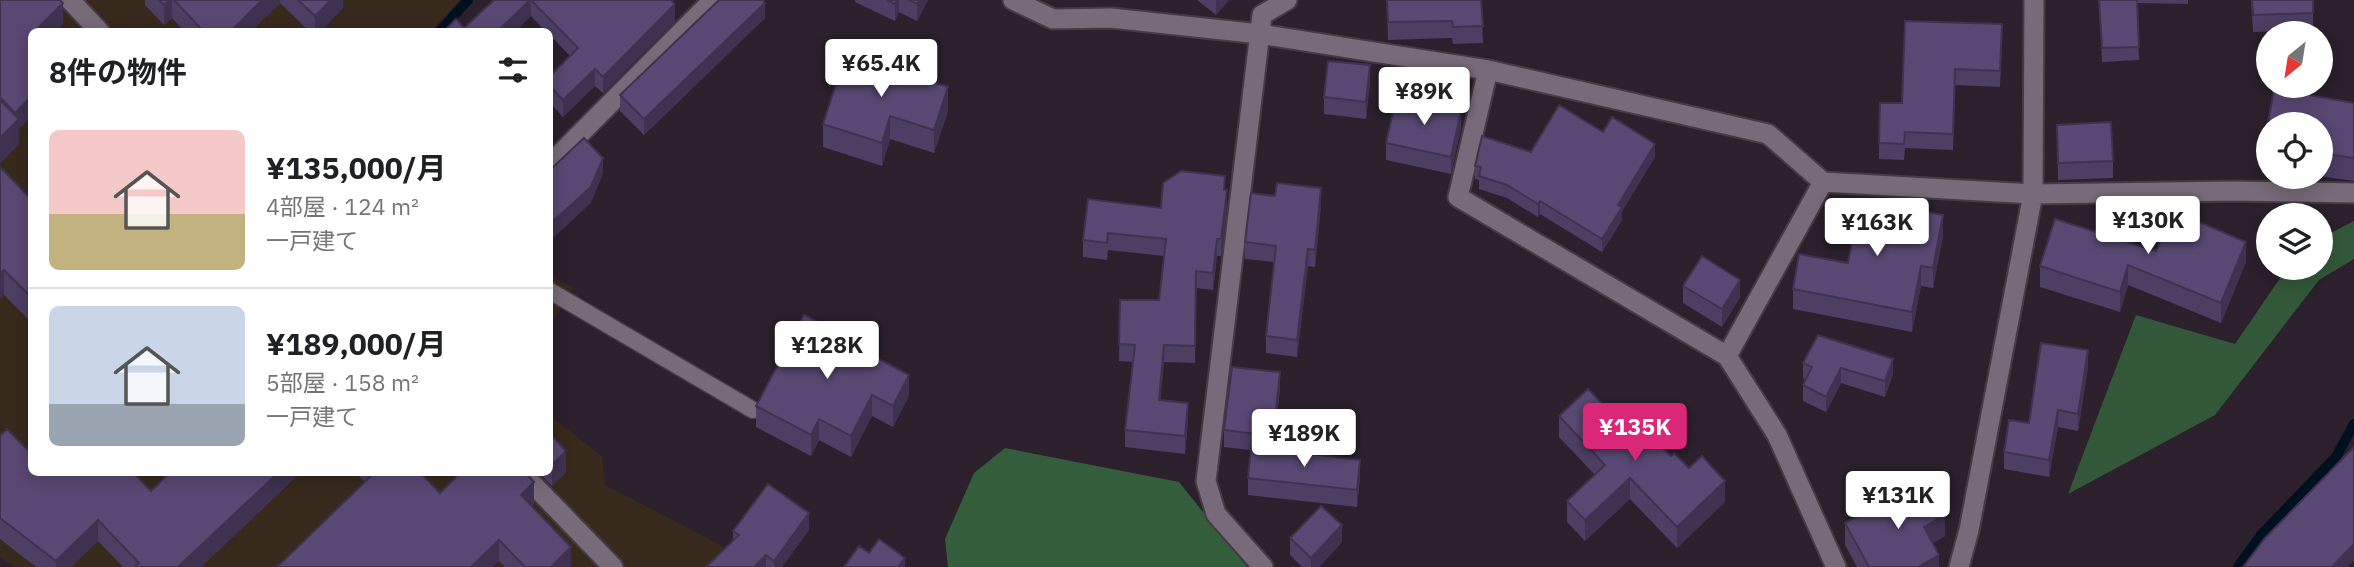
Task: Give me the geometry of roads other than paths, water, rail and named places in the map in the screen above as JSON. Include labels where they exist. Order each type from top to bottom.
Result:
[{"type":"street","points":[[69,0],[96,28]]},
{"type":"street","points":[[553,161],[713,0]]},
{"type":"street","points":[[1013,0],[1053,19],[1111,18],[1260,34],[1488,70],[1768,134],[1823,182],[2033,194],[2235,191],[2354,193]]},
{"type":"street","points":[[1263,567],[1216,514],[1206,481],[1262,15],[1287,0]]},
{"type":"street","points":[[1959,567],[2033,194],[2034,0]]},
{"type":"street","points":[[1488,70],[1458,197],[1727,356],[1777,435],[1836,567]]},
{"type":"street","points":[[1727,356],[1823,182]]},
{"type":"street","points":[[525,476],[604,564]]},
{"type":"lane","points":[[553,293],[753,410]]},
{"type":"waterway","points":[[443,28],[468,0]]},
{"type":"waterway","points":[[2238,567],[2261,535],[2336,457],[2354,424]]}]
